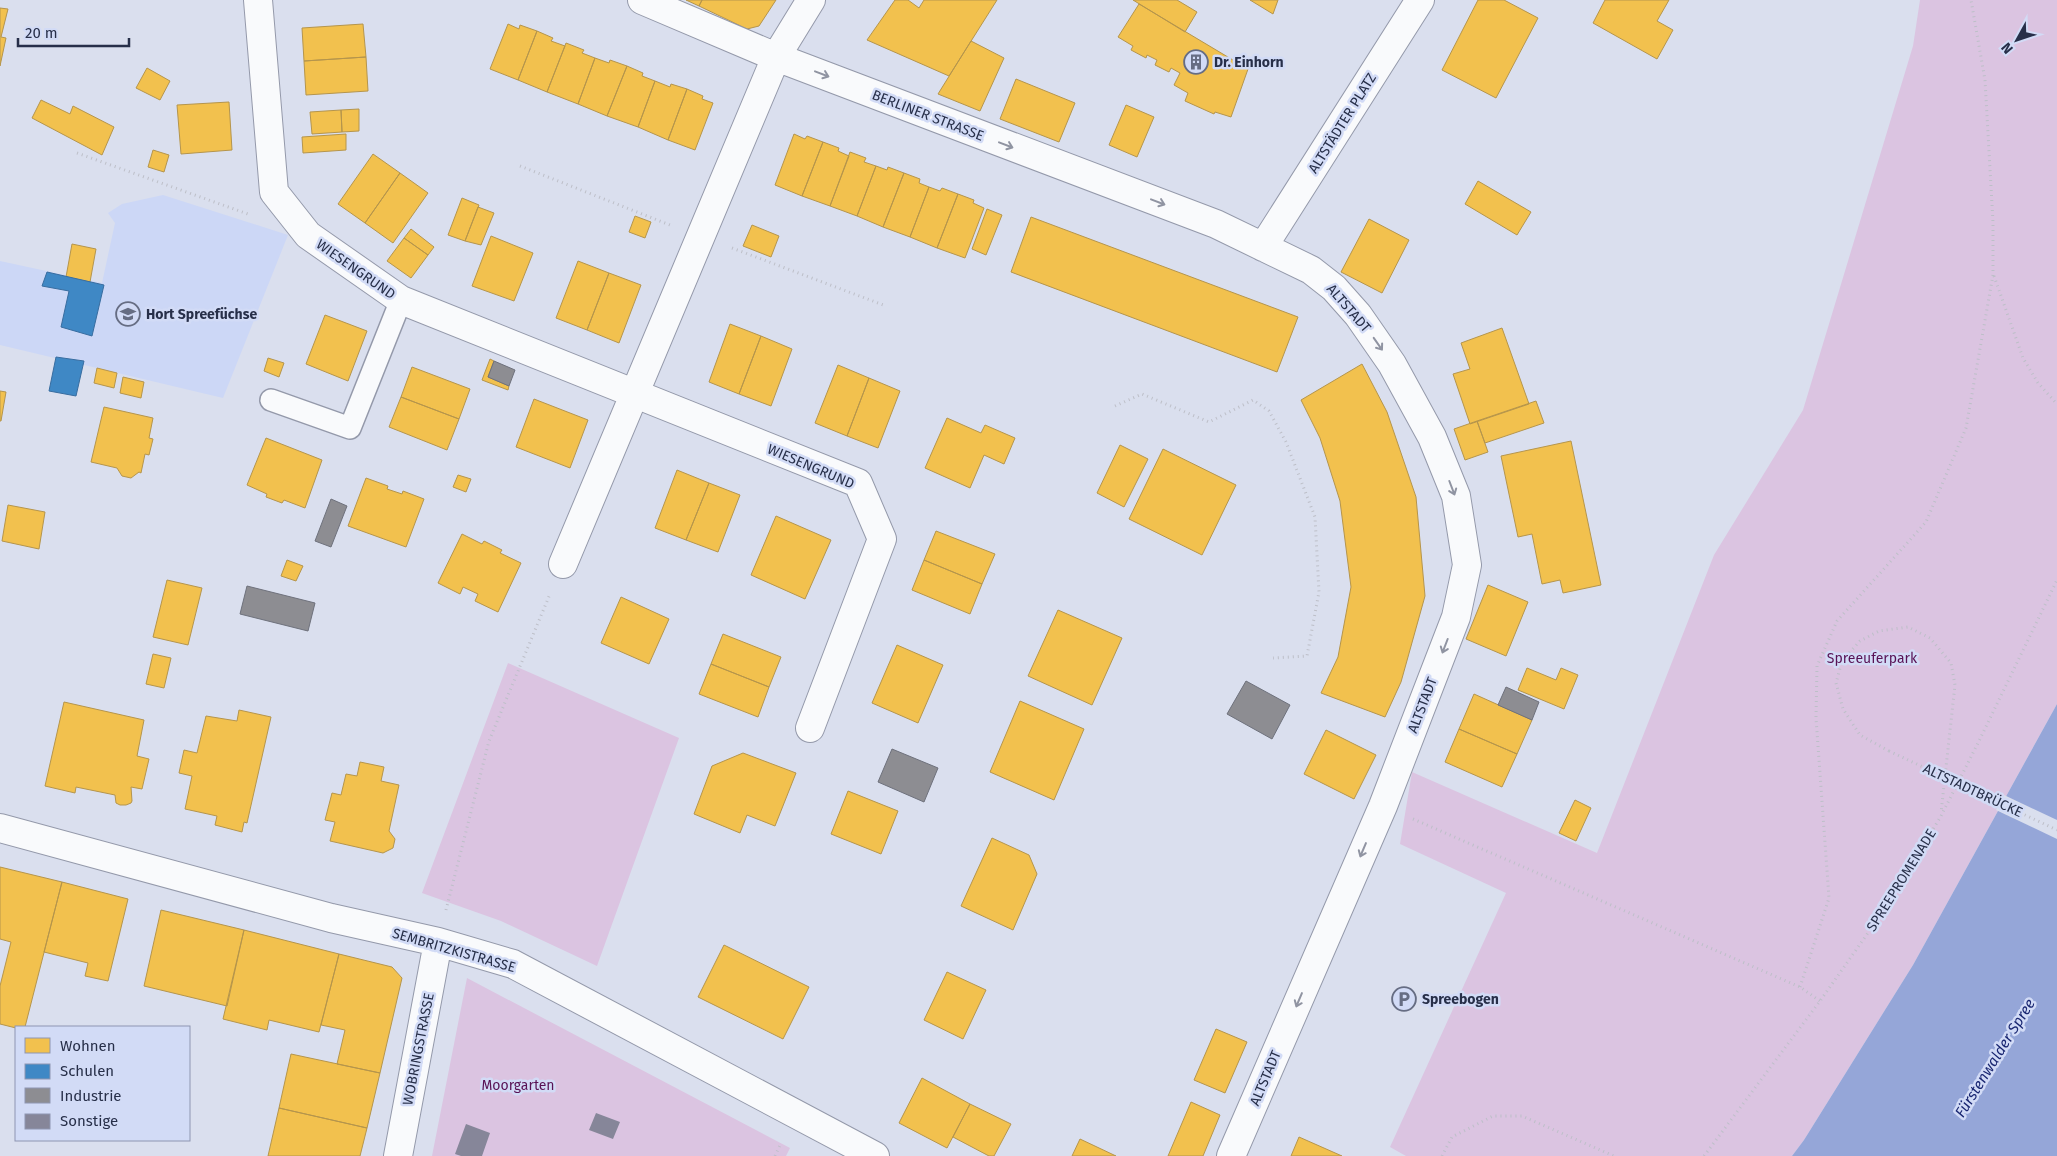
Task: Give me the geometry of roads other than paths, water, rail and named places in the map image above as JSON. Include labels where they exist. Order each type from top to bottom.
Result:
[{"type":"street","name":"WIESENGRUND","points":[[258,0],[274,192],[308,235],[401,300],[858,484],[882,539],[810,728]]},
{"type":"street","name":"BERLINER STRASSE","points":[[642,0],[776,57],[1216,224],[1263,247]]},
{"type":"street","points":[[563,564],[776,57],[811,0]]},
{"type":"street","name":"ALTSTÄDTER PLATZ","points":[[1263,247],[1420,0]]},
{"type":"street","name":"ALTSTADT","points":[[1231,1156],[1383,806],[1456,617],[1467,565],[1456,496],[1432,437],[1392,364],[1358,315],[1334,288],[1311,270],[1263,247]]},
{"type":"street","name":"SEMBRITZKISTRASSE","points":[[0,828],[331,918],[438,942],[512,964],[875,1156]]},
{"type":"street","name":"WOBRINGSTRASSE","points":[[398,1156],[438,942]]},
{"type":"lane","points":[[271,400],[350,428],[401,300]]},
{"type":"water","name":"Fürstenwalder Spree","points":[[2057,704],[2057,1156],[1792,1156],[1804,1140],[1913,965]]},
{"type":"place","name":"Dr. Einhorn","points":[[1196,62]]},
{"type":"place","name":"Hort Spreefüchse","points":[[128,314]]},
{"type":"place","name":"Spreebogen","points":[[1404,999]]},
{"type":"park label","name":"Spreeuferpark","points":[[1872,658]]},
{"type":"park label","name":"Moorgarten","points":[[518,1085]]}]
